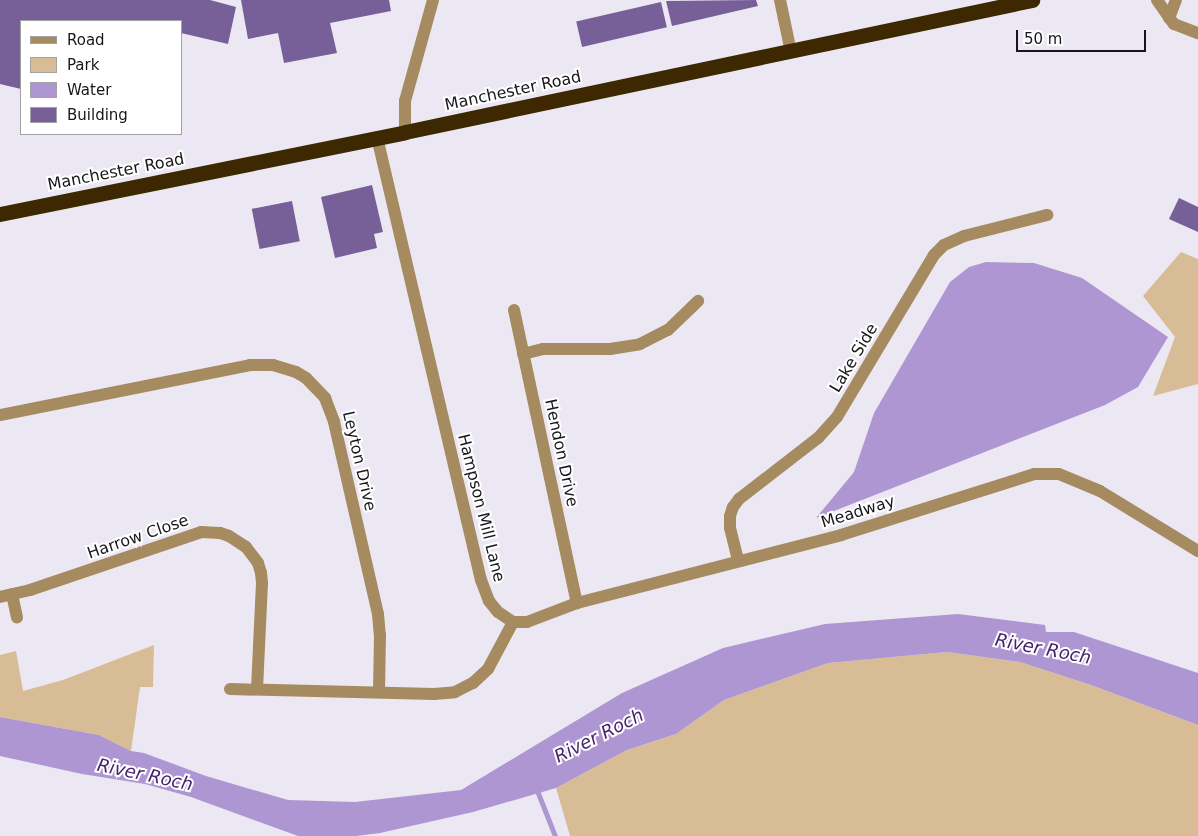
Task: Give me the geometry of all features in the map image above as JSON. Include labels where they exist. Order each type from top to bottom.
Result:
[{"type":"highway","name":"Manchester Road","points":[[0,214],[377,138],[1032,0]]},
{"type":"street","points":[[405,132],[404,101],[433,0]]},
{"type":"street","points":[[780,0],[791,52]]},
{"type":"street","points":[[1157,0],[1174,24],[1198,33]]},
{"type":"street","points":[[1169,18],[1176,0]]},
{"type":"street","name":"Hampson Mill Lane","points":[[377,138],[481,580],[489,601],[498,612],[513,622]]},
{"type":"street","name":"Lake Side","points":[[738,560],[730,527],[730,516],[733,507],[739,499],[818,438],[837,417],[934,255],[944,245],[964,236],[1047,215]]},
{"type":"street","points":[[523,354],[543,349],[610,349],[640,344],[668,330],[698,301]]},
{"type":"street","name":"Hendon Drive","points":[[514,310],[577,603]]},
{"type":"street","name":"Leyton Drive","points":[[0,415],[250,365],[273,365],[296,372],[306,378],[324,398],[334,422],[378,614],[380,635],[379,691]]},
{"type":"street","name":"Meadway","points":[[513,622],[534,620],[577,603],[841,535],[1022,478],[1048,473],[1069,477],[1100,491],[1198,551]]},
{"type":"street","name":"Harrow Close","points":[[18,617],[6,595],[30,590],[201,532],[220,533],[229,536],[246,547],[255,559],[261,572],[257,689]]},
{"type":"street","points":[[230,689],[444,694],[464,688],[488,669],[513,622]]},
{"type":"green space","points":[[1181,252],[1198,259],[1198,384],[1153,396],[1175,337],[1143,296]]},
{"type":"green space","points":[[154,645],[153,687],[140,687],[131,751],[99,735],[0,717],[0,655],[16,651],[23,691],[63,680]]},
{"type":"green space","points":[[947,652],[1020,662],[1091,685],[1198,725],[1198,836],[570,836],[556,788],[627,750],[676,734],[724,700],[828,663]]},
{"type":"water","points":[[986,262],[1034,263],[1082,278],[1168,337],[1138,387],[1105,405],[816,518],[854,472],[874,413],[950,282],[969,267]]},
{"type":"water","name":"River Roch","points":[[958,614],[1045,625],[1046,632],[1074,632],[1198,673],[1198,725],[1091,685],[1020,662],[947,652],[828,663],[724,700],[676,734],[627,750],[556,788],[473,812],[380,833],[356,836],[298,836],[191,797],[145,784],[82,774],[0,756],[0,717],[99,735],[131,751],[144,753],[206,776],[288,800],[355,802],[461,790],[622,693],[723,648],[825,624]]},
{"type":"building","points":[[0,0],[210,0],[236,7],[228,44],[182,33],[182,20],[20,20],[20,89],[0,84]]},
{"type":"building","points":[[241,0],[389,0],[391,11],[330,23],[337,53],[284,63],[278,33],[248,39]]},
{"type":"building","points":[[756,0],[758,6],[672,26],[666,1]]},
{"type":"building","points":[[661,2],[667,27],[582,47],[576,22]]},
{"type":"building","points":[[372,185],[383,232],[374,234],[377,248],[335,258],[321,197]]},
{"type":"building","points":[[1179,198],[1198,207],[1198,232],[1169,219]]},
{"type":"building","points":[[292,201],[300,241],[260,249],[252,209]]},
{"type":"waterway","points":[[536,788],[555,836]]}]
